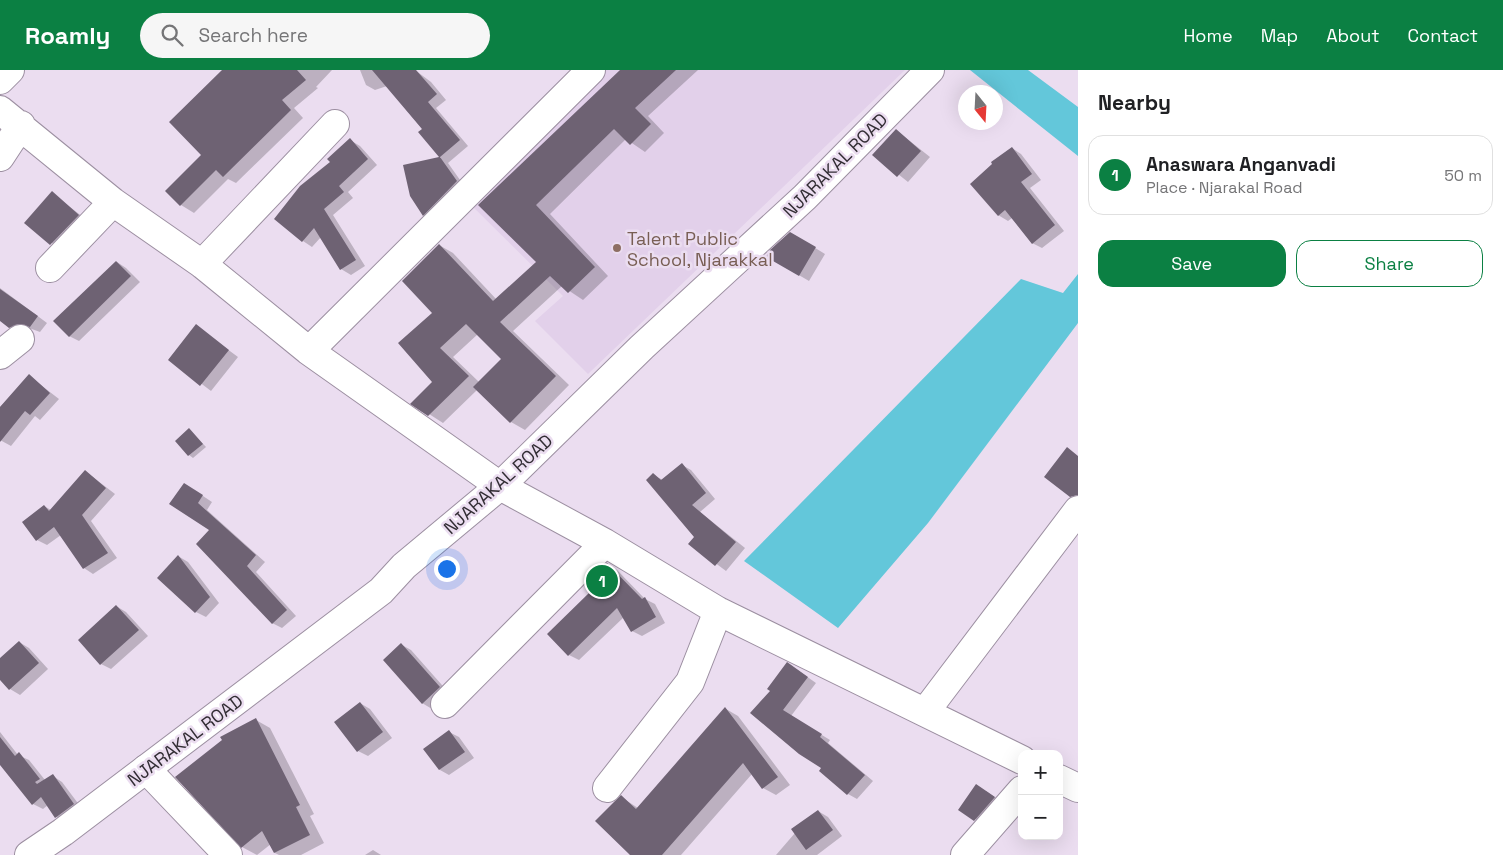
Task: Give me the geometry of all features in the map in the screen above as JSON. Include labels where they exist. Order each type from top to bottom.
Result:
[{"type":"street","points":[[0,80],[10,70]]},
{"type":"street","points":[[309,351],[591,70]]},
{"type":"street","name":"NJARAKAL ROAD","points":[[29,855],[381,591],[404,566],[500,486],[642,347],[805,197],[930,70]]},
{"type":"street","points":[[0,157],[11,118],[113,202],[202,264],[309,351],[500,486],[605,543],[718,611],[1018,758]]},
{"type":"street","points":[[202,264],[335,124]]},
{"type":"street","points":[[50,268],[113,202]]},
{"type":"street","points":[[925,712],[1078,510]]},
{"type":"street","points":[[445,704],[605,543]]},
{"type":"street","points":[[607,788],[690,682],[718,611]]},
{"type":"street","points":[[146,769],[228,855]]},
{"type":"street","points":[[1063,781],[1078,788]]},
{"type":"street","points":[[965,855],[1018,795]]},
{"type":"shaded area","name":"Talent Public School, Njarakkal","points":[[593,70],[905,70],[588,374],[535,321],[563,296],[466,200]]},
{"type":"water","points":[[970,70],[1028,70],[1078,107],[1078,156],[1003,96],[1003,85],[989,85]]},
{"type":"water","points":[[1078,274],[1078,323],[928,523],[838,628],[744,561],[1021,279],[1063,293]]},
{"type":"building","points":[[222,70],[297,70],[306,80],[282,100],[291,110],[223,177],[216,170],[180,206],[165,191],[201,155],[169,122]]},
{"type":"building","points":[[372,70],[416,70],[437,94],[428,102],[460,140],[440,157],[457,181],[423,216],[410,196],[403,165],[439,157],[418,132],[422,129]]},
{"type":"building","points":[[620,70],[676,70],[635,108],[651,124],[630,145],[614,129],[536,205],[595,267],[568,293],[550,276],[500,322],[556,376],[510,423],[473,387],[501,359],[466,324],[440,348],[469,376],[428,416],[410,404],[432,382],[398,343],[432,313],[402,281],[439,244],[493,301],[536,262],[478,205]]},
{"type":"building","points":[[896,129],[921,151],[897,177],[872,155]]},
{"type":"building","points":[[350,138],[368,159],[339,186],[344,192],[324,209],[356,260],[340,270],[314,228],[302,242],[274,219],[300,186],[330,162],[327,159]]},
{"type":"building","points":[[1012,147],[1032,174],[1021,182],[1055,225],[1032,244],[1005,210],[998,216],[970,184],[992,164],[991,162]]},
{"type":"building","points":[[52,191],[79,215],[50,245],[24,223]]},
{"type":"building","points":[[790,232],[816,247],[799,276],[766,257],[770,250]]},
{"type":"building","points":[[116,261],[131,276],[69,337],[53,321]]},
{"type":"building","points":[[0,289],[38,316],[30,327],[18,324],[9,328],[0,321]]},
{"type":"building","points":[[196,324],[229,350],[200,386],[168,360]]},
{"type":"building","points":[[29,374],[50,393],[30,415],[25,411],[0,442],[0,407]]},
{"type":"building","points":[[189,428],[203,444],[188,456],[175,441]]},
{"type":"building","points":[[1067,447],[1078,456],[1078,495],[1070,497],[1044,477]]},
{"type":"building","points":[[682,463],[706,493],[692,505],[736,542],[715,566],[688,544],[694,537],[646,480],[653,473],[661,480]]},
{"type":"building","points":[[85,470],[106,488],[82,515],[108,553],[83,569],[54,527],[36,541],[22,522],[44,505],[49,511]]},
{"type":"building","points":[[184,483],[203,495],[198,503],[256,555],[247,566],[287,610],[272,624],[196,544],[209,530],[169,504]]},
{"type":"building","points":[[178,555],[210,597],[195,613],[157,578]]},
{"type":"building","points":[[607,563],[642,599],[645,597],[656,617],[631,632],[617,608],[568,656],[547,634],[590,592],[585,586]]},
{"type":"building","points":[[116,605],[139,630],[100,665],[78,640]]},
{"type":"building","points":[[19,641],[39,663],[9,690],[0,680],[0,658]]},
{"type":"building","points":[[401,643],[440,687],[422,704],[383,660]]},
{"type":"building","points":[[787,662],[808,677],[783,710],[822,734],[820,737],[865,775],[847,795],[819,771],[821,768],[799,754],[750,713],[770,691],[767,689]]},
{"type":"building","points":[[360,702],[383,732],[357,752],[334,722]]},
{"type":"building","points":[[725,707],[778,777],[762,789],[743,763],[662,855],[630,855],[595,821],[621,795],[636,809]]},
{"type":"building","points":[[256,718],[300,805],[296,807],[310,835],[274,853],[262,831],[241,848],[175,777],[222,740],[220,737]]},
{"type":"building","points":[[449,730],[465,752],[439,770],[423,749]]},
{"type":"building","points":[[0,737],[15,756],[19,752],[40,779],[35,782],[37,784],[53,774],[74,804],[55,818],[41,797],[32,805],[0,765]]},
{"type":"building","points":[[976,784],[995,797],[974,821],[958,810]]},
{"type":"building","points":[[818,810],[833,830],[806,850],[791,829]]},
{"type":"place","name":"Talent Public School, Njarakkal","points":[[617,248]]},
{"type":"place","name":"Anaswara Anganvadi","points":[[602,581]]}]
